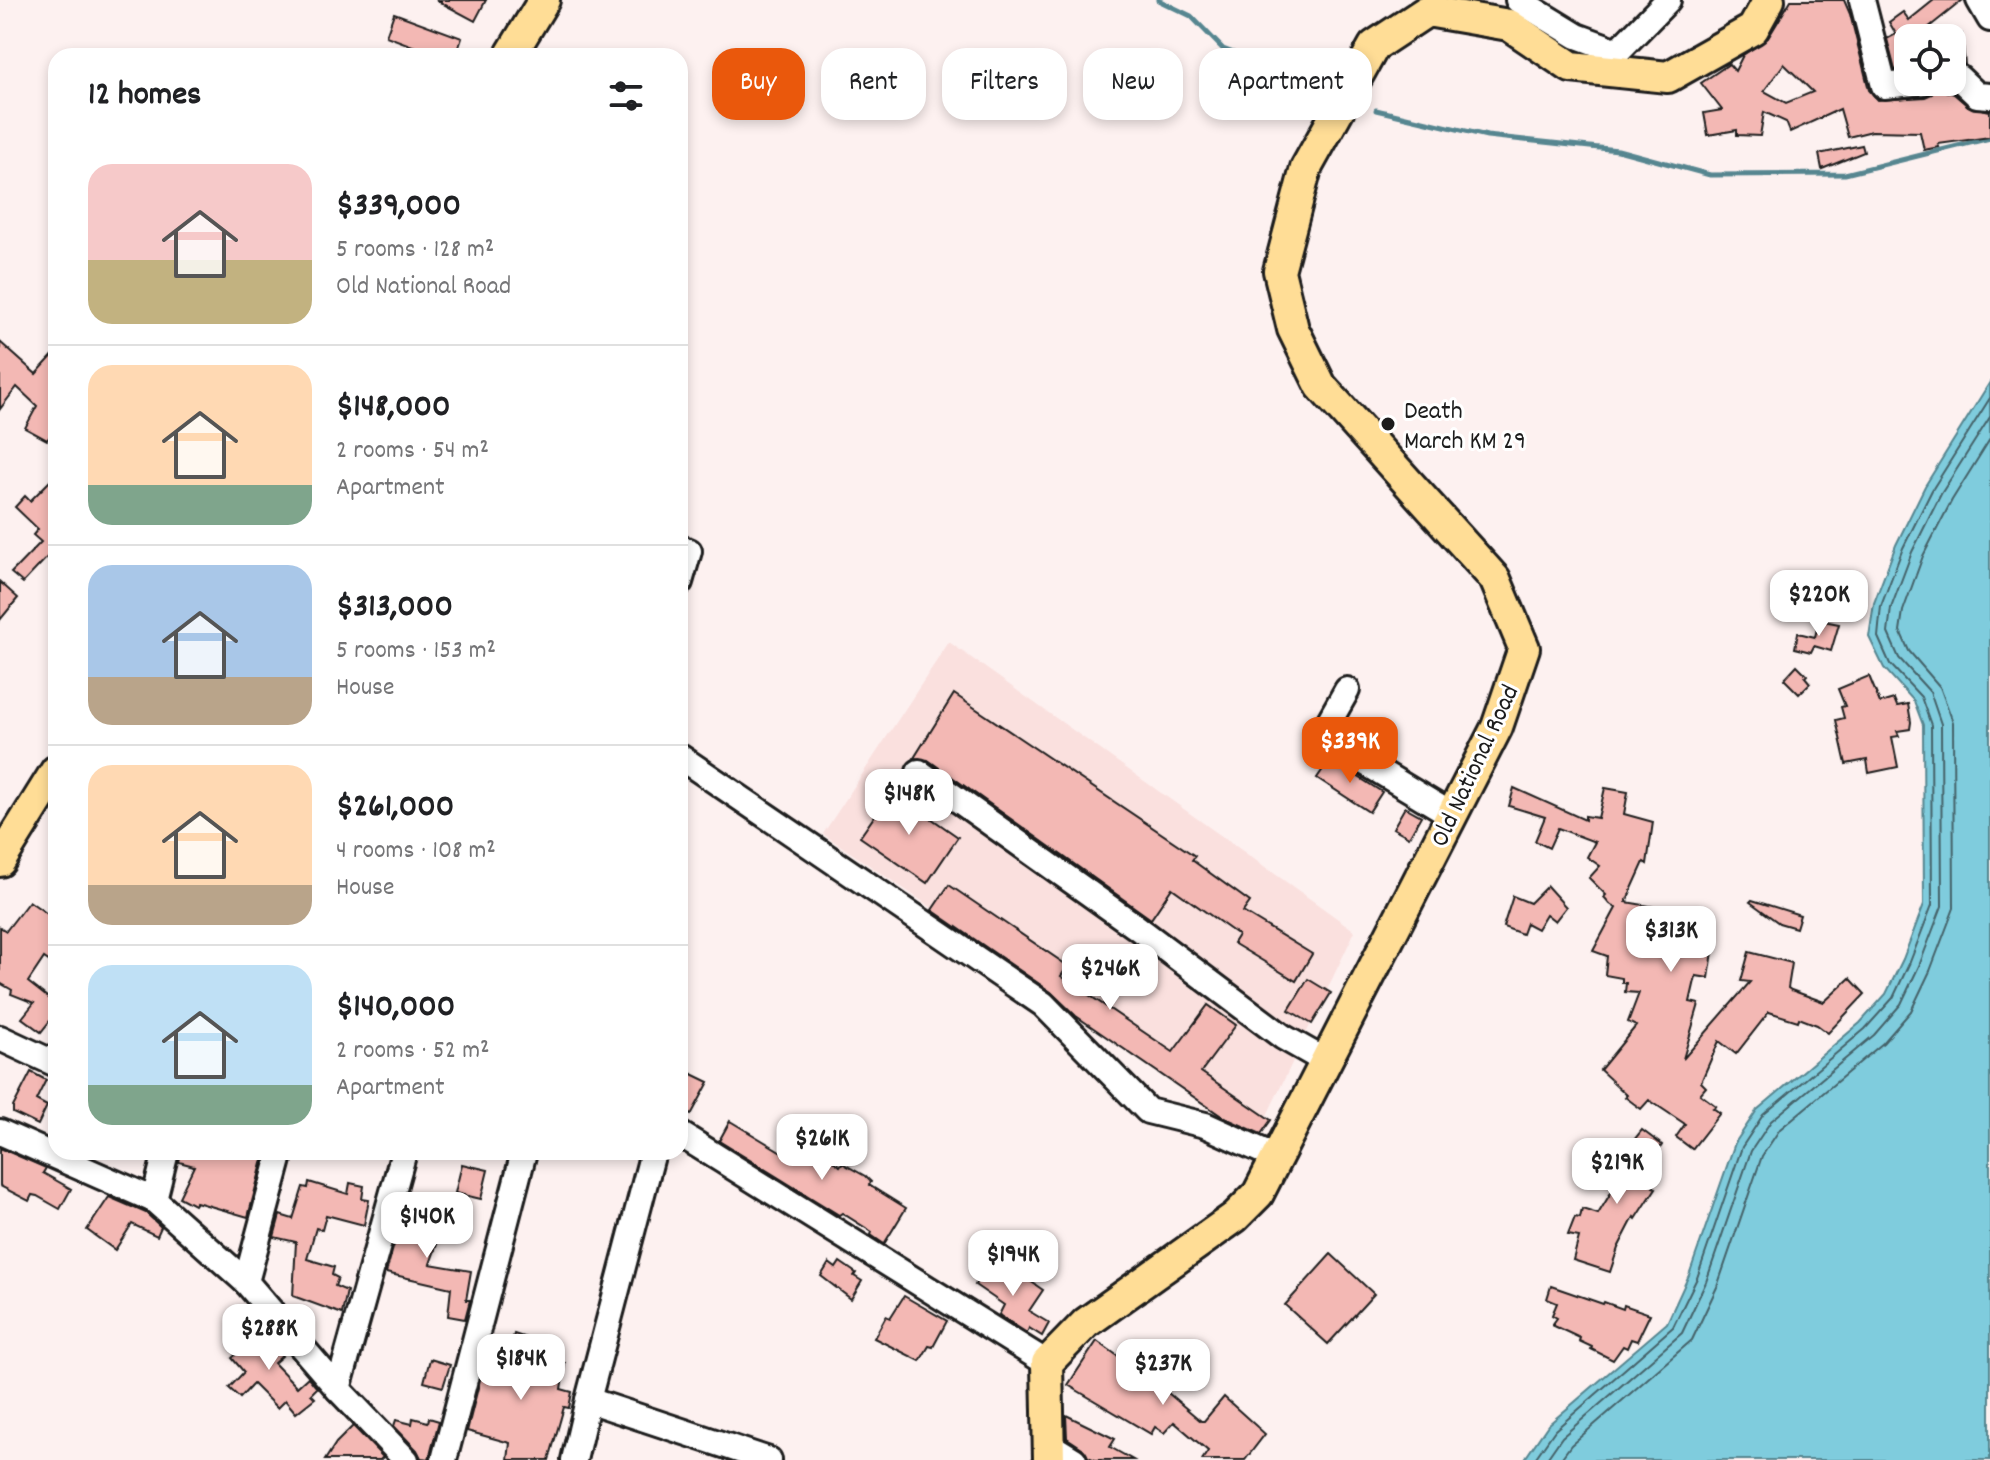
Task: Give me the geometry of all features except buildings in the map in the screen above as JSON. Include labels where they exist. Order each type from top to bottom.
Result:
[{"type":"main road","points":[[515,48],[544,0]]},
{"type":"main road","name":"Old National Road","points":[[1047,1363],[1086,1323],[1248,1206],[1258,1194],[1497,727],[1524,648],[1495,579],[1321,386],[1293,329],[1279,271],[1306,168],[1374,46],[1427,11],[1509,25],[1571,67],[1668,77],[1753,29],[1769,0]]},
{"type":"main road","points":[[0,861],[48,784]]},
{"type":"main road","points":[[1047,1363],[1057,1455]]},
{"type":"street","points":[[1533,4],[1577,36],[1618,51],[1668,0]]},
{"type":"street","points":[[1862,0],[1884,86],[1894,85]]},
{"type":"street","points":[[1979,0],[1990,19]]},
{"type":"street","points":[[1966,85],[1977,95],[1990,96]]},
{"type":"street","points":[[1347,690],[1321,736],[1452,815]]},
{"type":"street","points":[[688,762],[1043,1004],[1148,1111],[1205,1125],[1278,1158]]},
{"type":"street","points":[[919,772],[1135,926],[1283,1037],[1327,1062]]},
{"type":"street","points":[[0,1038],[48,1060]]},
{"type":"street","points":[[0,1132],[48,1153]]},
{"type":"street","points":[[688,1139],[1047,1363]]},
{"type":"street","points":[[63,1160],[154,1200],[246,1282],[338,1389],[406,1460]]},
{"type":"street","points":[[154,1200],[164,1160]]},
{"type":"street","points":[[246,1282],[279,1160]]},
{"type":"street","points":[[338,1389],[402,1160]]},
{"type":"street","points":[[444,1460],[522,1160]]},
{"type":"street","points":[[574,1460],[651,1160]]},
{"type":"street","points":[[588,1400],[769,1460]]},
{"type":"shaded area","points":[[949,642],[1355,931],[1260,1130],[823,834]]},
{"type":"water","points":[[1990,382],[1990,1460],[1524,1460],[1548,1425],[1667,1323],[1689,1275],[1735,1143],[1757,1110],[1860,1023],[1886,994],[1903,959],[1924,904],[1923,725],[1914,701],[1884,668],[1869,637],[1874,603],[1896,545],[1925,486]]},
{"type":"waterway","points":[[1158,0],[1191,16],[1222,48]]},
{"type":"waterway","points":[[1376,110],[1487,136],[1618,150],[1710,175],[1845,174],[1990,138]]},
{"type":"place","name":"Death March KM 29","points":[[1388,424]]}]
